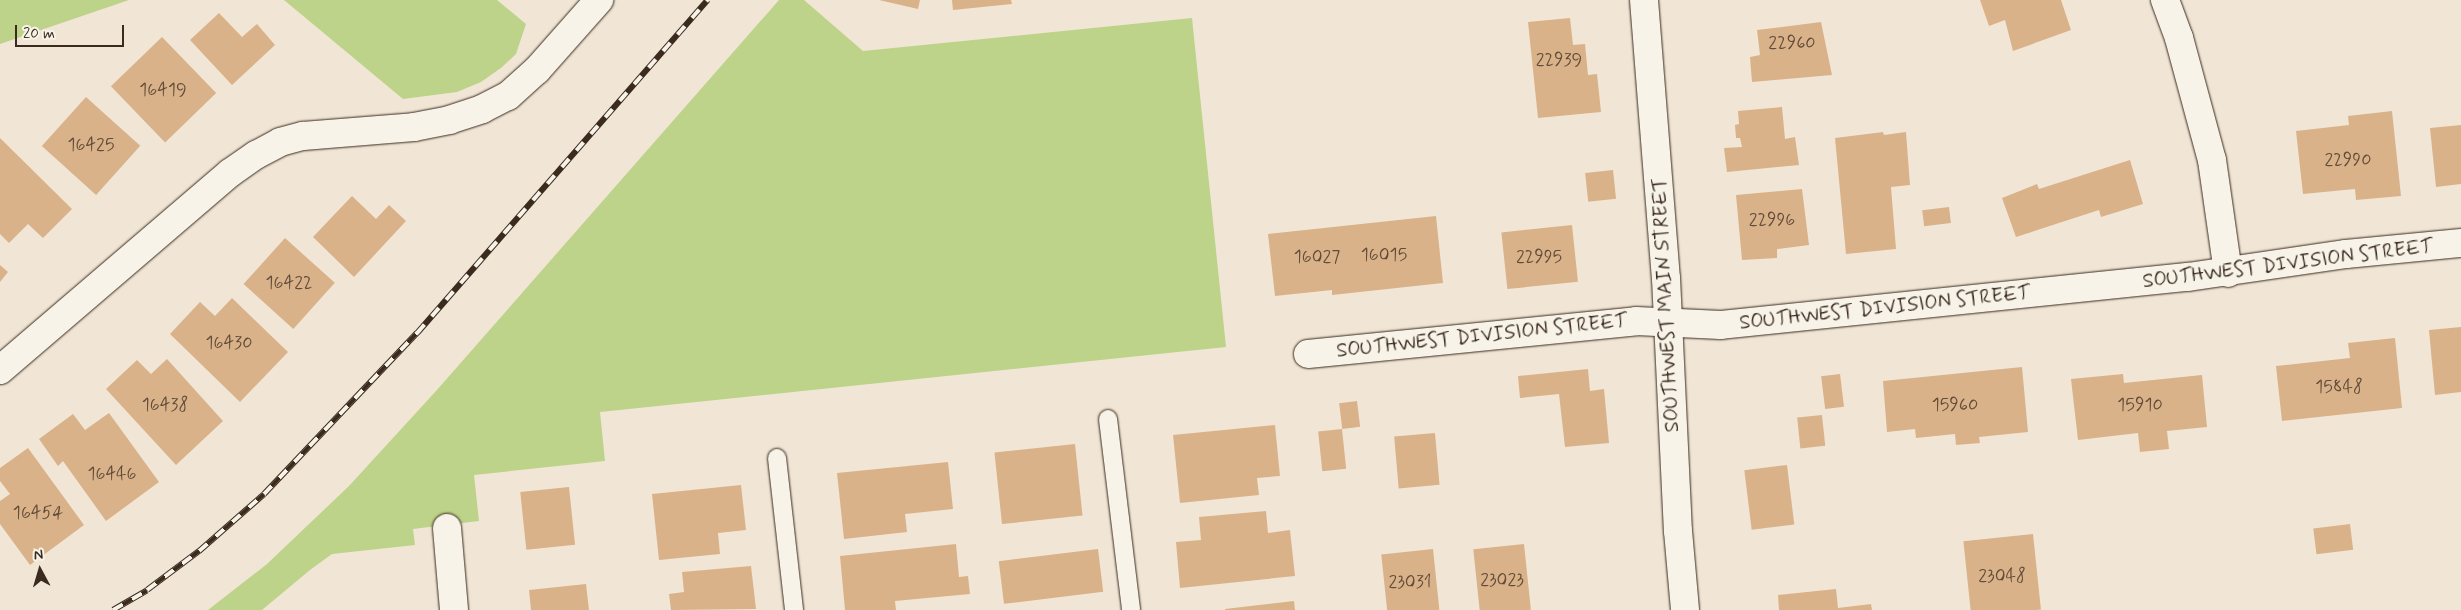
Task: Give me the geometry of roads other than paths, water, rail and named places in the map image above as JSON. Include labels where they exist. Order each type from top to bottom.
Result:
[{"type":"street","points":[[0,370],[230,173],[256,155],[280,142],[304,136],[414,127],[449,120],[482,108],[508,96],[537,70],[598,0]]},
{"type":"street","name":"SOUTHWEST MAIN STREET","points":[[1644,0],[1668,322],[1678,531],[1685,610]]},
{"type":"street","points":[[2165,0],[2179,38],[2212,160],[2228,273]]},
{"type":"street","name":"SOUTHWEST DIVISION STREET","points":[[1308,354],[1636,321],[1721,325],[2228,273],[2346,254],[2461,243]]},
{"type":"street","points":[[447,528],[454,610]]},
{"type":"lane","points":[[1108,420],[1130,610]]},
{"type":"lane","points":[[777,458],[794,610]]},
{"type":"railway","points":[[113,610],[147,590],[199,551],[264,494],[417,333],[707,0]]}]
